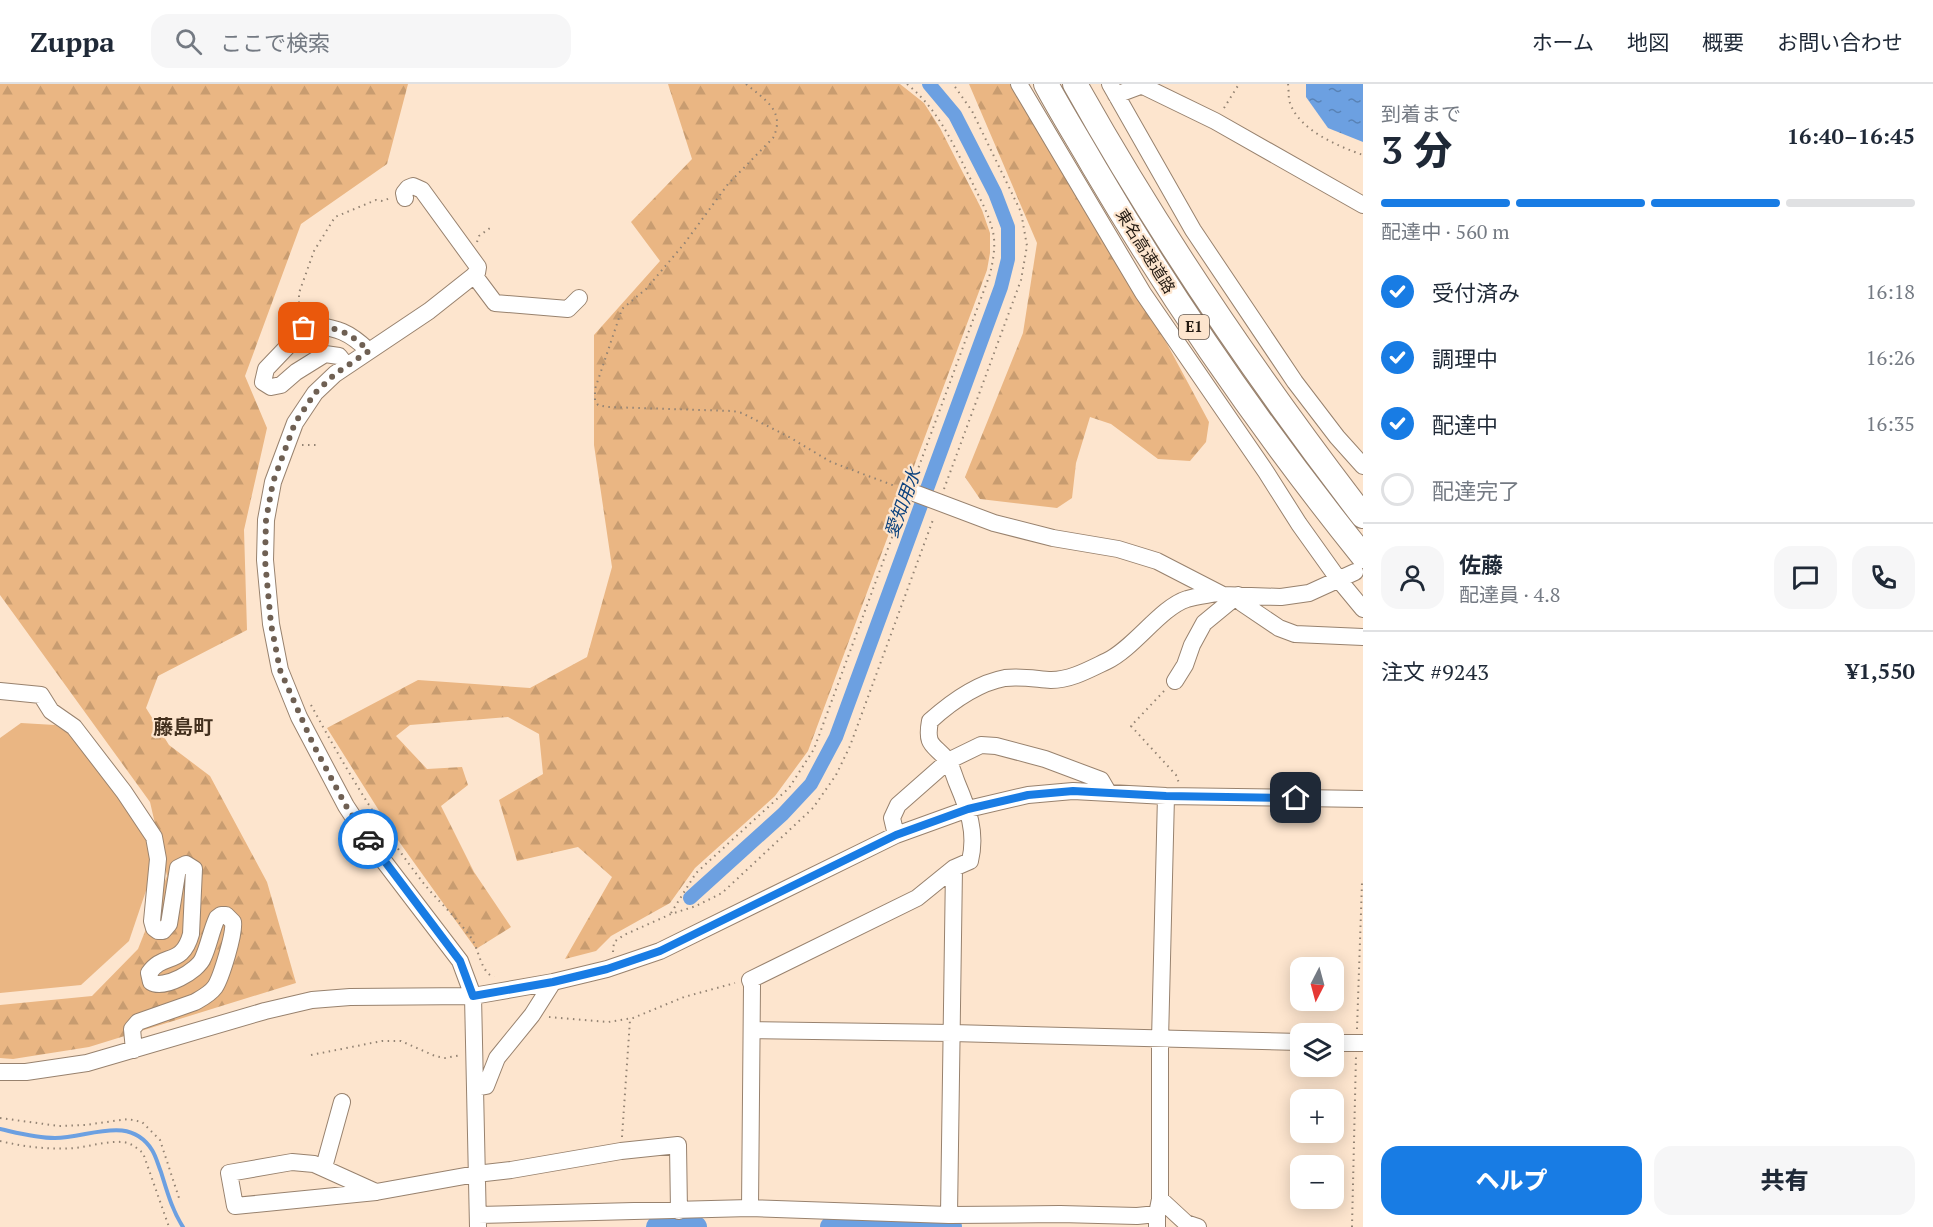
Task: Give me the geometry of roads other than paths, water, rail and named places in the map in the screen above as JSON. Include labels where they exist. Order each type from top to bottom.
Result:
[{"type":"highway","name":"東名高速道路","points":[[1046,84],[1145,250],[1235,388],[1316,498],[1359,564]]},
{"type":"highway","name":"東名高速道路","points":[[1076,84],[1143,201],[1198,288],[1266,386],[1363,516]]},
{"type":"street","points":[[1019,84],[1143,293],[1339,580],[1363,609]]},
{"type":"street","points":[[1363,205],[1215,121],[1145,87],[1113,89],[1193,230],[1295,382],[1337,437],[1363,466]]},
{"type":"street","points":[[399,198],[413,186],[422,190],[478,267],[476,274],[429,311],[335,374],[315,393],[295,423],[273,482],[266,520],[265,560],[271,624],[280,670],[299,717],[346,806],[373,847],[460,961],[473,996],[478,1220],[750,1208],[949,1215],[1137,1216],[1158,1214],[1198,1227]]},
{"type":"street","points":[[476,274],[495,303],[568,309],[579,298]]},
{"type":"street","points":[[347,366],[339,356],[325,354],[280,385],[271,387],[263,382],[266,369],[309,324],[338,329],[353,336],[369,351]]},
{"type":"street","points":[[909,491],[994,523],[1053,538],[1118,549],[1157,561],[1218,593]]},
{"type":"street","points":[[750,1208],[752,985],[750,980],[917,898],[954,868],[970,861],[971,819],[948,761],[934,749],[929,740],[930,721],[987,683],[1007,678],[1052,680],[1067,678],[1111,659],[1137,640],[1168,610],[1185,599],[1218,593],[1281,597],[1309,593],[1339,580],[1359,564]]},
{"type":"street","points":[[1238,595],[1242,603],[1279,628],[1295,634],[1363,637]]},
{"type":"street","points":[[1175,681],[1204,623],[1238,595]]},
{"type":"street","points":[[0,691],[41,695],[51,711],[74,727],[124,792],[154,837],[158,859],[153,928],[163,931],[169,924],[178,868],[186,864],[194,869],[188,944],[180,954],[153,967],[149,973],[152,982],[162,985],[198,966],[203,960],[216,918],[226,915],[234,922],[233,935],[215,987],[195,1002],[138,1022],[132,1029],[134,1050]]},
{"type":"street","points":[[896,835],[892,818],[894,810],[948,761],[981,746],[996,746],[1045,759],[1101,780],[1108,792]]},
{"type":"street","points":[[0,1072],[26,1072],[87,1063],[265,1011],[312,1000],[350,997],[473,996],[553,982],[607,969],[660,951],[896,835],[968,809],[1028,795],[1073,791],[1166,796],[1363,799]]},
{"type":"street","points":[[1158,1214],[1166,796]]},
{"type":"street","points":[[949,1215],[954,868]]},
{"type":"street","points":[[475,1088],[486,1086],[497,1058],[532,1015],[553,982]]},
{"type":"street","points":[[752,1030],[1290,1042]]},
{"type":"street","points":[[1344,1043],[1363,1043]]},
{"type":"street","points":[[324,1167],[342,1102]]},
{"type":"street","points":[[376,1192],[324,1167],[292,1162],[229,1173],[235,1206],[376,1192],[476,1174],[678,1144],[679,1211]]},
{"type":"water","points":[[1306,84],[1363,84],[1363,142],[1328,128],[1306,97]]},
{"type":"waterway","name":"愛知用水","points":[[690,898],[783,814],[811,784],[836,737],[1001,287],[1008,259],[1008,227],[995,193],[955,115],[929,84]]},
{"type":"waterway","points":[[0,1129],[55,1138],[108,1130],[132,1133],[143,1139],[153,1152],[173,1207],[183,1227]]},
{"type":"waterway","points":[[657,1227],[682,1224],[696,1227]]},
{"type":"waterway","points":[[831,1227],[951,1227]]},
{"type":"district","name":"藤島町","points":[[183,727]]}]
